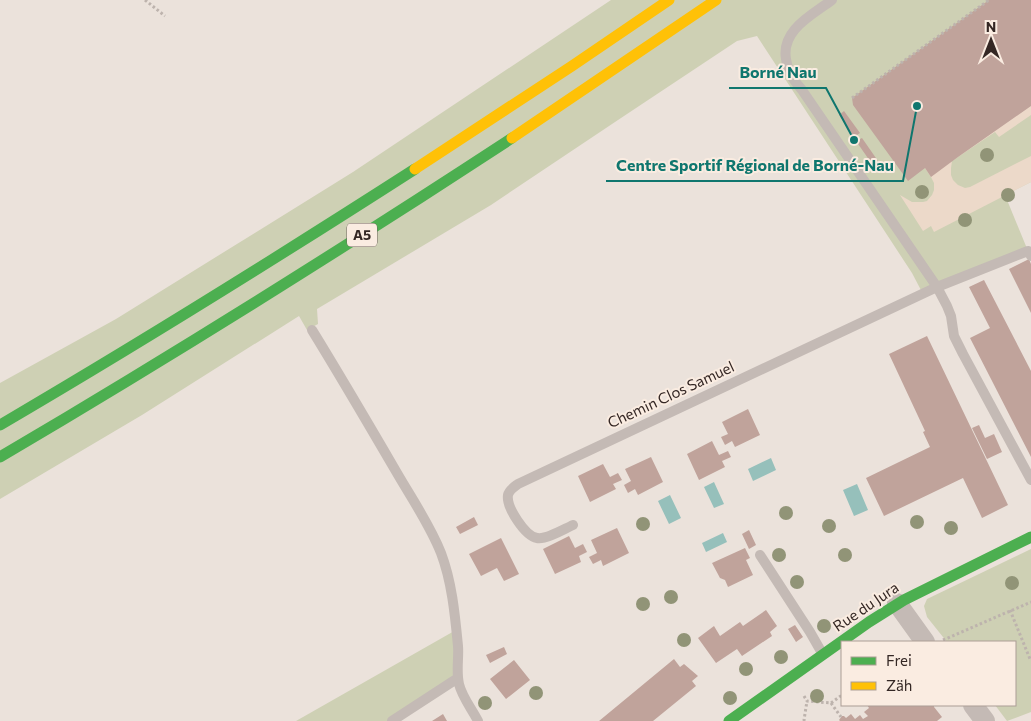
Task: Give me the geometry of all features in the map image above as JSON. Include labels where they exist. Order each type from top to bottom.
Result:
[{"type":"main road","name":"A5","points":[[0,426],[146,339],[380,192],[596,51],[669,0]]},
{"type":"main road","name":"A5","points":[[0,456],[158,363],[405,208],[618,68],[716,0]]},
{"type":"main road","name":"Rue du Jura","points":[[842,641],[897,603],[1031,537]]},
{"type":"main road","name":"Rue du Jura","points":[[728,721],[841,642]]},
{"type":"street","points":[[897,603],[924,641]]},
{"type":"street","points":[[974,706],[985,721]]},
{"type":"lane","points":[[832,0],[804,20],[789,36],[786,46],[787,65],[791,76],[937,287],[951,316],[954,336],[962,354],[1031,480]]},
{"type":"lane","name":"Chemin Clos Samuel","points":[[573,525],[543,538],[534,538],[524,530],[510,507],[508,501],[509,491],[518,484],[937,287],[1030,253]]},
{"type":"lane","points":[[312,330],[413,500],[441,552],[449,580],[454,614],[458,649],[458,678],[460,686],[478,721]]},
{"type":"lane","points":[[760,555],[823,655]]},
{"type":"lane","points":[[392,721],[458,678]]},
{"type":"path","points":[[145,0],[165,16]]},
{"type":"path","points":[[852,98],[989,0]]},
{"type":"path","points":[[940,641],[1031,602]]},
{"type":"path","points":[[1010,610],[1031,658]]},
{"type":"path","points":[[803,694],[807,701],[805,721]]},
{"type":"path","points":[[807,701],[831,703],[841,696]]},
{"type":"path","points":[[831,703],[841,717]]},
{"type":"green space","points":[[611,0],[1031,0],[1031,182],[1005,195],[1028,251],[923,294],[912,273],[757,36],[737,41],[491,205],[317,309],[318,324],[307,330],[299,316],[142,415],[0,499],[0,383],[116,319],[353,172]]},
{"type":"green space","points":[[1031,549],[1031,712],[1007,721],[996,706],[1016,706],[1016,641],[946,641],[927,617],[924,606],[927,599]]},
{"type":"green space","points":[[456,630],[458,678],[392,721],[296,721]]},
{"type":"shaded area","points":[[1031,91],[1031,115],[999,137],[995,132],[952,161],[951,175],[958,185],[965,188],[970,187],[1031,156],[1031,182],[934,232],[931,226],[923,231],[900,195],[912,202],[927,201],[934,190],[934,183],[925,168]]},
{"type":"water","points":[[771,458],[776,470],[753,481],[748,469]]},
{"type":"water","points":[[714,482],[724,504],[714,508],[704,487]]},
{"type":"water","points":[[857,484],[868,510],[854,516],[843,490]]},
{"type":"water","points":[[670,495],[681,518],[669,524],[658,501]]},
{"type":"water","points":[[723,533],[727,542],[706,552],[702,543]]},
{"type":"building","points":[[989,0],[1031,0],[1031,106],[931,177],[925,168],[908,181],[853,105],[852,98]]},
{"type":"building","points":[[844,111],[860,133],[854,137],[839,115]]},
{"type":"building","points":[[862,138],[878,161],[872,164],[856,141]]},
{"type":"building","points":[[1029,259],[1031,264],[1031,313],[1009,269]]},
{"type":"building","points":[[984,280],[1031,371],[1031,457],[970,338],[990,328],[969,287]]},
{"type":"building","points":[[927,336],[1008,505],[982,518],[963,478],[884,516],[866,478],[930,447],[923,432],[925,431],[889,354]]},
{"type":"building","points":[[748,409],[760,435],[735,447],[732,441],[725,445],[721,437],[728,434],[722,422]]},
{"type":"building","points":[[979,425],[985,438],[994,434],[1002,452],[987,459],[972,428]]},
{"type":"building","points":[[712,441],[719,455],[728,451],[731,457],[722,461],[725,467],[699,480],[687,454]]},
{"type":"building","points":[[651,457],[663,482],[638,495],[635,489],[628,493],[624,485],[631,481],[625,469]]},
{"type":"building","points":[[603,464],[610,477],[618,473],[622,480],[613,484],[616,489],[590,502],[578,476]]},
{"type":"building","points":[[474,517],[478,525],[460,534],[456,527]]},
{"type":"building","points":[[617,528],[629,553],[603,566],[601,560],[593,564],[589,557],[597,553],[591,540]]},
{"type":"building","points":[[749,530],[756,545],[749,549],[742,534]]},
{"type":"building","points":[[569,536],[575,548],[583,544],[587,552],[579,556],[581,562],[555,574],[543,549]]},
{"type":"building","points":[[501,538],[519,574],[504,581],[497,568],[481,576],[469,554]]},
{"type":"building","points":[[745,548],[750,558],[746,560],[753,575],[728,587],[725,580],[720,578],[712,563]]},
{"type":"building","points":[[766,610],[777,626],[770,632],[772,636],[742,656],[737,649],[716,663],[698,638],[714,626],[720,636],[740,622],[743,626]]},
{"type":"building","points":[[795,625],[803,637],[796,642],[788,629]]},
{"type":"building","points":[[504,647],[507,654],[490,663],[486,655]]},
{"type":"building","points":[[674,659],[680,667],[684,664],[698,676],[692,681],[696,686],[653,721],[599,721]]},
{"type":"building","points":[[514,660],[530,680],[506,699],[490,679]]},
{"type":"building","points":[[868,706],[934,706],[942,717],[937,721],[839,720],[842,716],[846,718],[851,714],[855,719],[860,715],[863,719],[868,716],[864,712],[869,708]]},
{"type":"building","points":[[443,714],[447,721],[432,721]]},
{"type":"traffic: fast","points":[[0,457],[258,300],[512,138]]},
{"type":"traffic: fast","points":[[0,425],[209,299],[415,169]]},
{"type":"traffic: fast","points":[[842,641],[904,600],[1031,537]]},
{"type":"traffic: fast","points":[[729,721],[841,642]]},
{"type":"traffic: slow","points":[[415,169],[669,0]]},
{"type":"traffic: slow","points":[[512,138],[716,0]]},
{"type":"place","name":"Centre Sportif Régional de Borné-Nau","points":[[917,106]]},
{"type":"place","name":"Borné Nau","points":[[854,140]]}]
